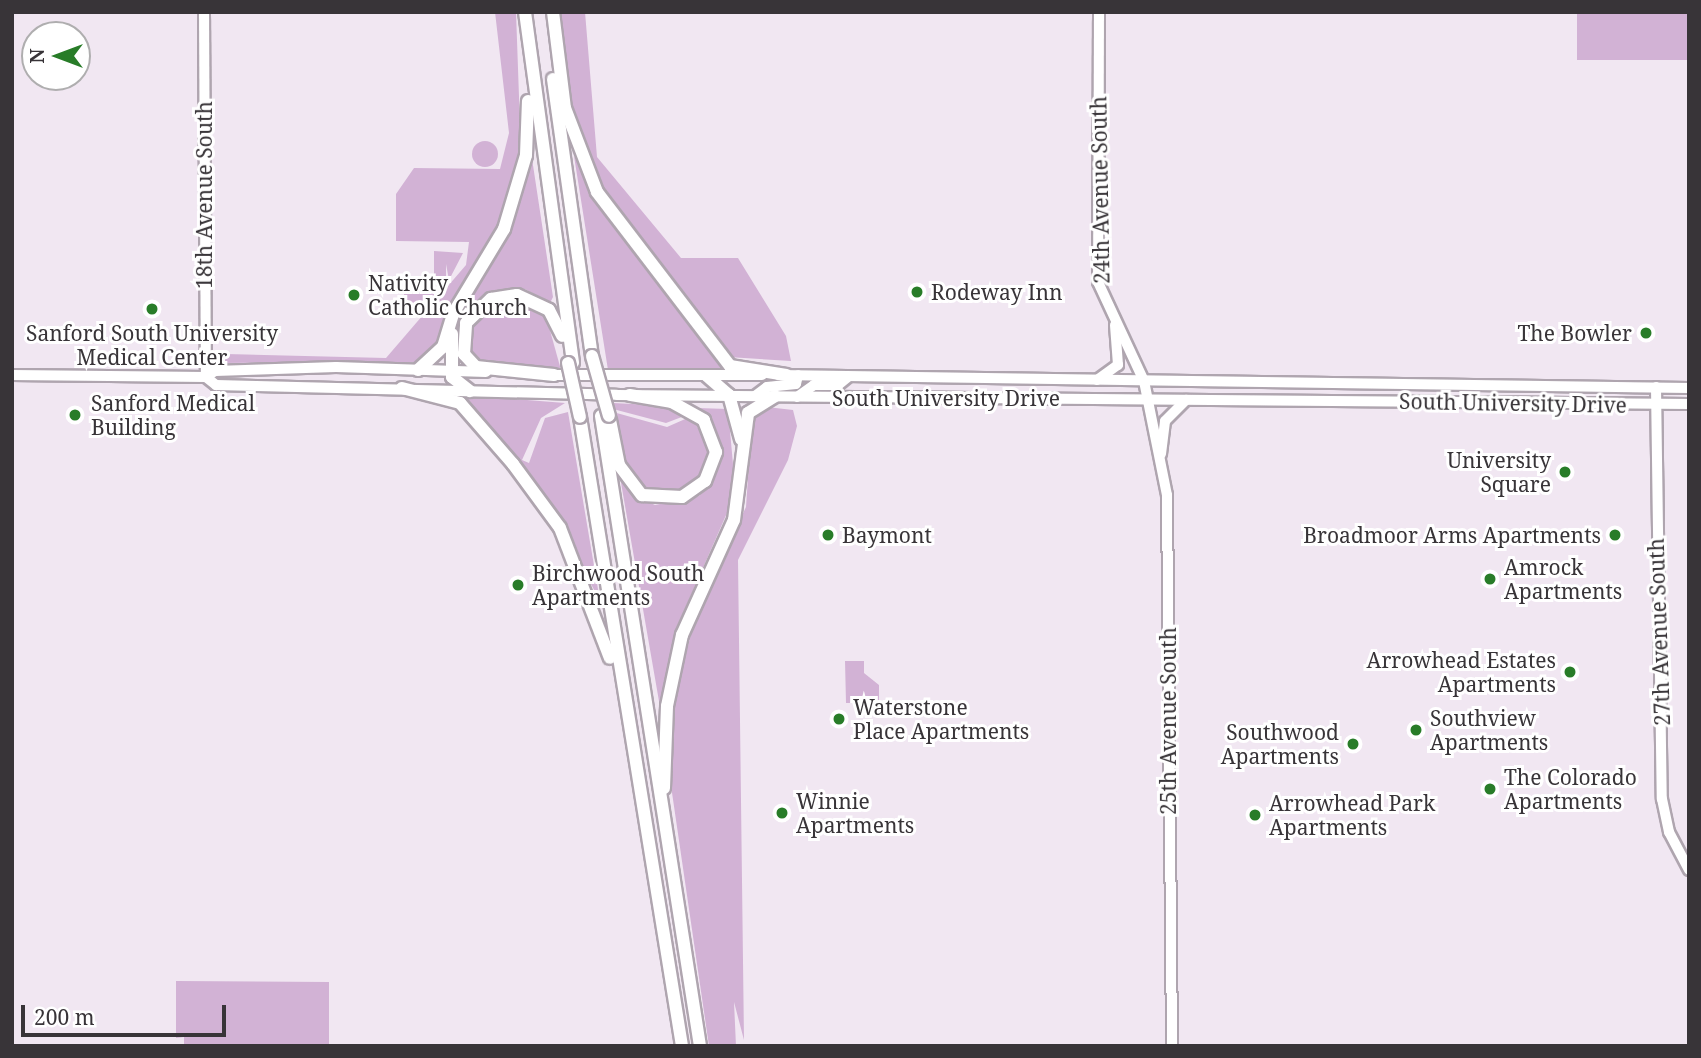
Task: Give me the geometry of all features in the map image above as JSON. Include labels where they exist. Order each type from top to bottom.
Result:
[{"type":"highway","points":[[525,12],[570,363],[625,715],[682,1046]]},
{"type":"highway","points":[[551,12],[556,120],[592,356],[605,416],[700,1046]]},
{"type":"highway","points":[[551,12],[565,108],[597,192],[730,366],[792,375]]},
{"type":"highway","points":[[418,370],[434,360],[517,194],[530,63]]},
{"type":"highway","points":[[554,375],[476,367],[464,354],[466,323],[491,299],[532,299],[560,326],[570,363]]},
{"type":"highway","points":[[451,323],[452,371],[455,383],[470,391]]},
{"type":"highway","points":[[707,376],[729,395],[744,471]]},
{"type":"highway","points":[[402,388],[460,403],[560,528],[586,583],[625,715]]},
{"type":"highway","points":[[605,416],[620,465],[634,488],[654,499],[695,491],[712,471],[716,452],[704,420],[672,402],[630,395]]},
{"type":"highway","points":[[663,812],[675,659],[734,520],[744,471],[748,413],[775,396]]},
{"type":"main road","points":[[1094,381],[1118,365],[1115,325]]},
{"type":"main road","name":"South University Drive","points":[[12,375],[206,377],[223,370],[418,370],[554,375],[792,375],[1689,388]]},
{"type":"main road","points":[[329,385],[335,374],[418,370]]},
{"type":"main road","points":[[755,396],[767,387],[796,384],[792,375]]},
{"type":"main road","name":"South University Drive","points":[[206,377],[216,385],[329,385],[630,395],[1689,404]]},
{"type":"main road","points":[[797,397],[848,377]]},
{"type":"main road","points":[[1248,400],[1257,393],[1304,393],[1319,384]]},
{"type":"main road","points":[[1327,401],[1334,391],[1386,385]]},
{"type":"main road","points":[[1161,454],[1165,421],[1186,400]]},
{"type":"street","name":"18th Avenue South","points":[[204,12],[206,377]]},
{"type":"street","name":"24th Avenue South","points":[[1099,12],[1097,265],[1102,298],[1144,381],[1146,399]]},
{"type":"street","name":"27th Avenue South","points":[[1656,387],[1662,799],[1689,870]]},
{"type":"street","name":"25th Avenue South","points":[[1146,399],[1161,454],[1172,1046]]},
{"type":"shaded area","points":[[495,12],[516,12],[521,153],[496,233],[444,312],[439,347],[418,362],[216,363],[226,354],[386,358],[466,265],[469,242],[396,241],[396,194],[414,168],[500,169],[509,133]]},
{"type":"shaded area","points":[[561,12],[585,12],[597,157],[681,258],[738,258],[786,336],[791,361],[728,357],[599,189],[569,109]]},
{"type":"shaded area","points":[[1577,12],[1689,12],[1689,60],[1577,60]]},
{"type":"shaded area","points":[[485,141],[494,145],[498,154],[494,163],[485,167],[476,163],[472,154],[476,145]]},
{"type":"shaded area","points":[[531,152],[553,297],[550,303],[525,289],[502,289],[478,301],[457,326],[509,227]]},
{"type":"shaded area","points":[[574,156],[603,212],[726,370],[608,370]]},
{"type":"shaded area","points":[[434,251],[463,253],[449,280],[446,264],[446,280],[434,280]]},
{"type":"shaded area","points":[[404,287],[432,288],[438,291],[419,313],[404,304]]},
{"type":"shaded area","points":[[513,300],[546,316],[561,370],[480,362],[470,354],[471,327],[491,305]]},
{"type":"shaded area","points":[[453,394],[565,403],[541,418],[522,460],[529,463],[545,418],[568,412],[600,601],[543,494]]},
{"type":"shaded area","points":[[613,403],[672,406],[687,415],[666,423],[613,409]]},
{"type":"shaded area","points":[[767,407],[793,410],[797,426],[788,460],[738,560],[744,1040],[734,1002],[736,1046],[709,1046],[670,779],[671,716],[696,613],[746,507],[752,418]]},
{"type":"shaded area","points":[[697,408],[728,409],[734,475],[727,513],[677,627],[660,707],[620,477],[633,495],[655,505],[699,496],[717,472],[720,446],[711,421]]},
{"type":"shaded area","points":[[613,412],[667,427],[692,416],[710,453],[702,477],[676,495],[644,490],[628,468]]},
{"type":"shaded area","points":[[845,661],[864,661],[864,673],[879,685],[879,703],[846,703]]},
{"type":"shaded area","points":[[176,981],[329,982],[329,1046],[184,1046],[184,1037],[176,1038]]},
{"type":"place","name":"Rodeway Inn","points":[[917,292]]},
{"type":"place","name":"Nativity Catholic Church","points":[[354,295]]},
{"type":"place","name":"Sanford South University Medical Center","points":[[152,309]]},
{"type":"place","name":"The Bowler","points":[[1646,333]]},
{"type":"place","name":"Sanford Medical Building","points":[[75,415]]},
{"type":"place","name":"University Square","points":[[1565,472]]},
{"type":"place","name":"Baymont","points":[[828,535]]},
{"type":"place","name":"Broadmoor Arms Apartments","points":[[1615,535]]},
{"type":"place","name":"Amrock Apartments","points":[[1490,579]]},
{"type":"place","name":"Birchwood South Apartments","points":[[518,585]]},
{"type":"place","name":"Arrowhead Estates Apartments","points":[[1570,672]]},
{"type":"place","name":"Waterstone Place Apartments","points":[[839,719]]},
{"type":"place","name":"Southview Apartments","points":[[1416,730]]},
{"type":"place","name":"Southwood Apartments","points":[[1353,744]]},
{"type":"place","name":"The Colorado Apartments","points":[[1490,789]]},
{"type":"place","name":"Winnie Apartments","points":[[782,813]]},
{"type":"place","name":"Arrowhead Park Apartments","points":[[1255,815]]}]
